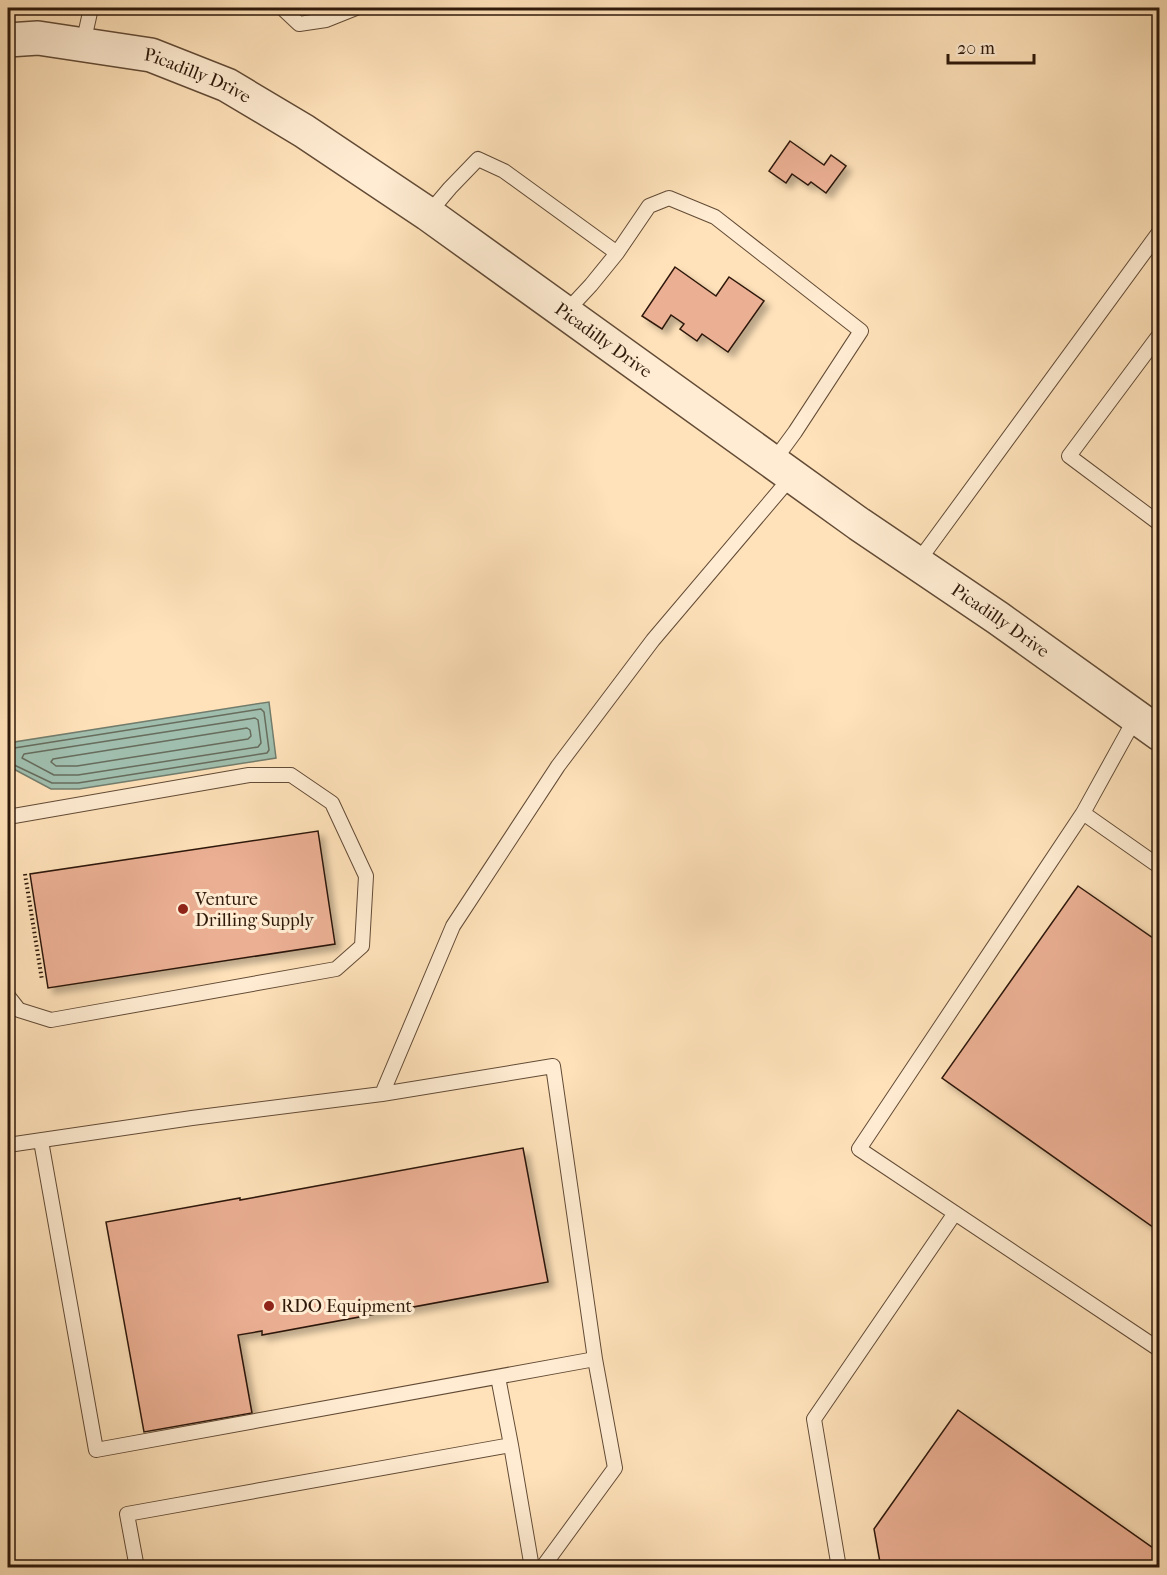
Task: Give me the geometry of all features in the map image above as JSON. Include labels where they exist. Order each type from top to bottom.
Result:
[{"type":"street","name":"Picadilly Drive","points":[[8,40],[38,38],[151,55],[228,85],[304,131],[428,214],[782,469],[1148,725]]},
{"type":"lane","points":[[83,44],[92,8]]},
{"type":"lane","points":[[282,8],[299,24],[326,20],[356,8]]},
{"type":"lane","points":[[428,214],[478,159],[504,171],[616,253]]},
{"type":"lane","points":[[382,1094],[453,926],[558,766],[782,469],[795,432],[861,331],[715,217],[669,198],[649,206],[591,285],[564,314]]},
{"type":"lane","points":[[917,563],[1160,231]]},
{"type":"lane","points":[[1160,334],[1069,456],[1160,524]]},
{"type":"lane","points":[[1148,725],[1083,813],[860,1149],[1160,1350]]},
{"type":"lane","points":[[8,817],[249,775],[291,775],[332,803],[366,876],[362,946],[336,969],[51,1020],[19,1010],[8,996]]},
{"type":"lane","points":[[1083,813],[1160,867]]},
{"type":"lane","points":[[8,1145],[192,1118],[382,1094],[553,1066],[595,1359],[615,1468],[542,1568]]},
{"type":"lane","points":[[42,1141],[96,1450],[595,1359]]},
{"type":"lane","points":[[839,1568],[814,1419],[955,1213]]},
{"type":"lane","points":[[498,1377],[532,1568]]},
{"type":"lane","points":[[136,1568],[127,1514],[511,1445]]},
{"type":"path","points":[[26,874],[42,980]]},
{"type":"water","points":[[269,702],[276,758],[79,789],[51,789],[8,766],[8,743]]},
{"type":"building","points":[[790,141],[824,165],[831,155],[846,166],[826,193],[811,182],[808,185],[792,174],[786,183],[769,171]]},
{"type":"building","points":[[675,267],[716,296],[729,277],[764,301],[728,352],[702,334],[697,341],[680,329],[684,324],[671,315],[662,329],[642,316]]},
{"type":"building","name":"Venture Drilling Supply","points":[[318,831],[335,944],[48,988],[30,874]]},
{"type":"building","points":[[1078,886],[1160,943],[1160,1232],[942,1078]]},
{"type":"building","name":"RDO Equipment","points":[[523,1148],[548,1282],[262,1335],[262,1331],[238,1335],[252,1413],[144,1432],[106,1222]]},
{"type":"building","points":[[958,1410],[1160,1553],[1160,1568],[881,1568],[874,1529]]},
{"type":"place","name":"Venture Drilling Supply","points":[[183,909]]},
{"type":"place","name":"RDO Equipment","points":[[269,1306]]}]
